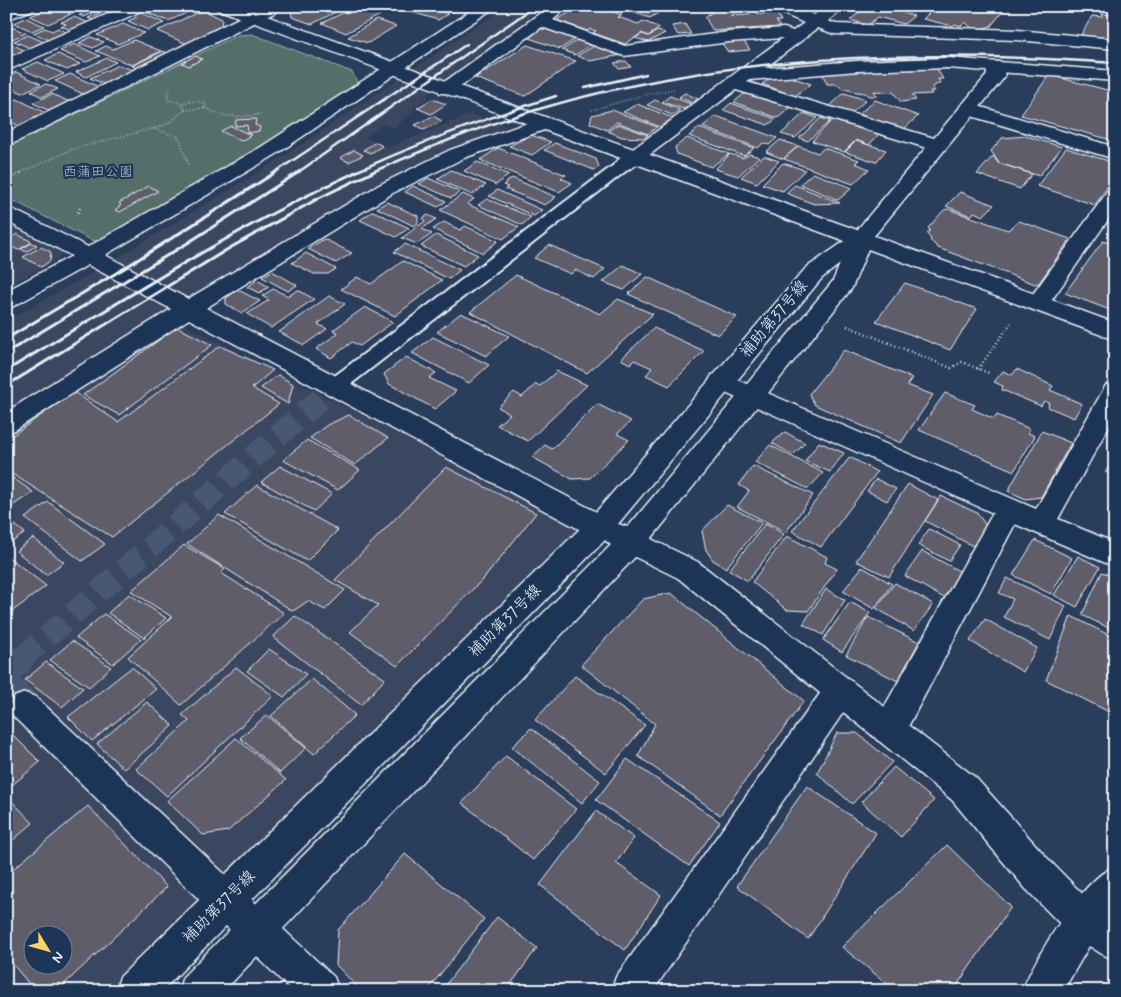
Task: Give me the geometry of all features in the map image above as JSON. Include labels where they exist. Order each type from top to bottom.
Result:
[{"type":"street","points":[[6,15],[28,6]]},
{"type":"street","points":[[6,66],[140,6]]},
{"type":"street","points":[[223,6],[543,124],[630,161],[861,239],[1115,332]]},
{"type":"street","points":[[6,141],[276,6]]},
{"type":"street","points":[[6,301],[88,256],[268,151],[489,6]]},
{"type":"street","points":[[446,89],[561,6]]},
{"type":"street","points":[[778,6],[834,28],[1017,34],[1115,44]]},
{"type":"street","points":[[335,386],[837,6]]},
{"type":"street","points":[[541,21],[624,51],[729,37],[784,33],[796,37]]},
{"type":"street","points":[[739,79],[857,66],[938,63],[1115,76]]},
{"type":"street","name":"補助第37号線","points":[[134,991],[600,527],[721,381],[814,273],[861,239],[996,76],[995,66]]},
{"type":"street","points":[[739,79],[937,146]]},
{"type":"street","points":[[968,109],[1115,153]]},
{"type":"street","points":[[6,424],[189,308],[386,189],[457,154],[543,124]]},
{"type":"street","points":[[1038,303],[1115,195]]},
{"type":"street","points":[[6,212],[600,527],[688,570],[964,789],[1037,874],[1083,921],[1115,941]]},
{"type":"street","name":"補助第37号線","points":[[197,991],[632,542],[844,283],[861,239]]},
{"type":"street","points":[[721,381],[1115,556]]},
{"type":"street","points":[[1042,523],[1115,391]]},
{"type":"street","points":[[889,730],[1010,509]]},
{"type":"street","points":[[630,991],[840,690]]},
{"type":"street","points":[[25,707],[227,899],[320,991]]},
{"type":"street","points":[[1042,991],[1083,921],[1115,884]]},
{"type":"path","points":[[588,111],[644,95],[680,88],[712,99]]},
{"type":"path","points":[[185,110],[181,103],[190,101],[202,101],[206,104],[205,108]]},
{"type":"path","points":[[6,180],[53,157],[73,150],[170,123],[185,110],[205,108],[230,118],[261,114],[262,110]]},
{"type":"path","points":[[153,128],[179,137],[182,143],[183,158],[192,170]]},
{"type":"path","points":[[978,369],[1015,318]]},
{"type":"path","points":[[842,324],[951,368],[962,362],[992,374]]},
{"type":"shaded area","points":[[507,6],[552,6],[426,95],[429,97],[412,108],[415,110],[394,128],[383,124],[365,137],[388,147],[471,114],[515,130],[462,149],[165,315],[607,540],[159,991],[6,991],[6,321],[87,276],[275,162]]},
{"type":"shaded area","points":[[6,223],[62,253],[53,262],[6,286]]},
{"type":"green space","name":"西蒲田公園","points":[[252,34],[352,72],[358,84],[254,154],[107,239],[93,241],[6,197],[6,148],[238,35]]},
{"type":"building","points":[[59,6],[84,6],[89,8],[73,13]]},
{"type":"building","points":[[110,6],[132,6],[115,14],[104,9]]},
{"type":"building","points":[[158,6],[190,6],[196,9],[168,21],[145,12]]},
{"type":"building","points":[[301,6],[319,6],[336,12],[312,24],[292,17],[291,11]]},
{"type":"building","points":[[357,6],[382,14],[346,33],[322,23]]},
{"type":"building","points":[[425,6],[448,14],[438,20],[405,10]]},
{"type":"building","points":[[436,6],[463,6],[453,12]]},
{"type":"building","points":[[581,6],[598,6],[622,15],[618,17],[638,24],[643,21],[660,28],[648,36],[642,33],[625,44],[593,33],[596,31],[590,29],[587,31],[559,21],[558,19]]},
{"type":"building","points":[[613,6],[669,6],[650,18]]},
{"type":"building","points":[[705,6],[745,6],[731,16],[777,13],[781,21],[776,21],[780,27],[713,31],[705,17],[712,12],[701,9]]},
{"type":"building","points":[[867,6],[880,6],[914,16],[904,24],[878,17],[868,25],[850,20]]},
{"type":"building","points":[[950,6],[1007,6],[991,26],[984,28],[972,28],[965,22],[961,26],[955,24],[953,26],[923,19],[935,7],[946,10]]},
{"type":"building","points":[[53,7],[71,14],[48,24],[30,16]]},
{"type":"building","points":[[92,9],[97,11],[84,17],[79,15]]},
{"type":"building","points":[[203,10],[222,19],[221,27],[187,44],[157,31]]},
{"type":"building","points":[[104,11],[113,15],[97,22],[88,18]]},
{"type":"building","points":[[144,14],[164,23],[148,30],[128,21]]},
{"type":"building","points":[[1102,14],[1115,15],[1115,39],[1081,35],[1092,16],[1103,17]]},
{"type":"building","points":[[74,17],[89,23],[71,30],[61,26],[66,24],[61,22]]},
{"type":"building","points":[[26,18],[44,26],[32,31],[14,23]]},
{"type":"building","points":[[376,20],[396,26],[368,43],[348,37]]},
{"type":"building","points":[[123,24],[144,33],[118,44],[97,35]]},
{"type":"building","points":[[685,24],[691,34],[678,35],[672,26]]},
{"type":"building","points":[[9,26],[26,33],[10,40],[6,38],[6,27]]},
{"type":"building","points":[[45,28],[52,31],[58,28],[67,33],[49,40],[33,33]]},
{"type":"building","points":[[540,29],[549,29],[577,38],[560,49],[529,38]]},
{"type":"building","points":[[657,31],[665,33],[648,42],[635,38],[642,34],[649,36]]},
{"type":"building","points":[[28,35],[44,42],[30,48],[14,41]]},
{"type":"building","points":[[91,37],[104,42],[93,48],[79,43]]},
{"type":"building","points":[[134,40],[161,51],[132,65],[96,51],[106,46],[113,49]]},
{"type":"building","points":[[578,40],[591,45],[575,55],[562,50]]},
{"type":"building","points":[[743,40],[750,50],[728,52],[721,42]]},
{"type":"building","points":[[7,42],[24,50],[14,55],[6,51]]},
{"type":"building","points":[[74,44],[100,56],[86,62],[60,51]]},
{"type":"building","points":[[527,45],[576,61],[525,96],[475,78]]},
{"type":"building","points":[[596,45],[622,55],[590,61],[577,56]]},
{"type":"building","points":[[163,51],[169,54],[137,68],[132,66]]},
{"type":"building","points":[[58,54],[80,64],[67,70],[45,60]]},
{"type":"building","points":[[195,56],[202,59],[189,66],[182,63]]},
{"type":"building","points":[[107,58],[116,62],[86,77],[76,72]]},
{"type":"building","points":[[626,61],[631,67],[619,69],[614,63]]},
{"type":"building","points":[[38,62],[64,74],[48,81],[22,69]]},
{"type":"building","points":[[119,65],[133,70],[104,84],[90,78]]},
{"type":"building","points":[[937,69],[943,79],[938,79],[940,83],[932,87],[935,91],[930,91],[932,94],[912,95],[916,100],[901,102],[893,92],[874,91],[877,96],[870,96],[851,91],[850,89],[843,89],[836,84],[827,84],[823,75],[824,73]]},
{"type":"building","points":[[16,72],[41,84],[22,93],[6,85],[6,77]]},
{"type":"building","points":[[70,74],[99,87],[83,94],[55,81]]},
{"type":"building","points":[[1049,75],[1115,92],[1115,141],[1021,115]]},
{"type":"building","points":[[788,76],[811,84],[795,96],[762,84],[770,78]]},
{"type":"building","points":[[46,84],[58,89],[42,97],[31,91]]},
{"type":"building","points":[[685,93],[698,99],[692,103],[679,97]]},
{"type":"building","points":[[753,93],[791,107],[778,118],[734,102],[744,94]]},
{"type":"building","points":[[844,93],[866,100],[852,113],[830,106]]},
{"type":"building","points":[[52,94],[70,102],[50,111],[33,103]]},
{"type":"building","points":[[670,96],[691,104],[684,109],[662,102]]},
{"type":"building","points":[[17,99],[46,113],[19,126],[6,119],[6,104]]},
{"type":"building","points":[[432,99],[446,104],[431,114],[417,108]]},
{"type":"building","points":[[655,100],[680,110],[672,115],[647,105]]},
{"type":"building","points":[[875,100],[918,116],[903,130],[859,114]]},
{"type":"building","points":[[731,103],[776,119],[768,125],[723,110]]},
{"type":"building","points":[[637,104],[673,118],[660,127],[623,112]]},
{"type":"building","points":[[612,110],[657,127],[648,134],[617,122],[607,130],[590,123],[592,115]]},
{"type":"building","points":[[804,113],[817,118],[795,138],[781,134]]},
{"type":"building","points":[[433,116],[442,121],[424,130],[415,125]]},
{"type":"building","points":[[716,116],[777,138],[769,145],[763,143],[758,148],[702,127]]},
{"type":"building","points":[[821,118],[830,121],[808,141],[799,138]]},
{"type":"building","points":[[256,119],[255,125],[260,127],[259,131],[248,133],[247,125],[235,126],[236,120]]},
{"type":"building","points":[[833,119],[880,133],[869,145],[856,140],[844,152],[812,141]]},
{"type":"building","points":[[618,124],[648,135],[643,138],[622,137],[608,131]]},
{"type":"building","points":[[231,126],[251,135],[241,141],[221,131]]},
{"type":"building","points":[[699,128],[754,148],[744,156],[689,136]]},
{"type":"building","points":[[531,135],[551,142],[532,155],[509,146]]},
{"type":"building","points":[[1026,136],[1062,147],[1039,176],[999,163],[991,151],[1002,138]]},
{"type":"building","points":[[687,138],[729,154],[711,167],[677,154],[675,147]]},
{"type":"building","points":[[780,140],[798,146],[783,159],[766,152]]},
{"type":"building","points":[[856,141],[886,150],[876,162],[845,152]]},
{"type":"building","points":[[376,142],[382,146],[371,153],[363,150]]},
{"type":"building","points":[[555,143],[596,159],[599,167],[594,170],[544,150]]},
{"type":"building","points":[[798,146],[818,153],[824,148],[859,160],[855,163],[869,169],[853,184],[784,159]]},
{"type":"building","points":[[498,148],[566,175],[561,178],[572,183],[559,192],[480,160]]},
{"type":"building","points":[[1066,148],[1115,163],[1115,176],[1095,205],[1037,186]]},
{"type":"building","points":[[354,150],[363,155],[349,162],[340,158]]},
{"type":"building","points":[[730,154],[743,158],[750,154],[759,157],[738,176],[715,169]]},
{"type":"building","points":[[764,156],[779,161],[757,183],[741,177]]},
{"type":"building","points":[[993,156],[998,163],[1032,174],[1020,189],[977,174]]},
{"type":"building","points":[[477,162],[509,175],[496,185],[464,171]]},
{"type":"building","points":[[783,163],[805,170],[783,191],[762,184]]},
{"type":"building","points":[[451,170],[486,185],[472,195],[437,179]]},
{"type":"building","points":[[813,173],[852,188],[838,200],[800,184]]},
{"type":"building","points":[[428,178],[460,192],[451,198],[419,184]]},
{"type":"building","points":[[512,178],[556,197],[545,205],[505,189],[508,187],[503,185]]},
{"type":"building","points":[[795,185],[840,203],[814,204],[786,193]]},
{"type":"building","points":[[149,186],[158,191],[120,212],[115,210],[121,205],[119,203]]},
{"type":"building","points":[[413,186],[446,201],[438,207],[405,192]]},
{"type":"building","points":[[497,190],[542,210],[534,216],[489,196]]},
{"type":"building","points":[[960,192],[994,205],[983,216],[974,212],[971,216],[946,206]]},
{"type":"building","points":[[463,194],[474,199],[467,204],[519,227],[503,239],[440,210]]},
{"type":"building","points":[[487,199],[531,217],[522,225],[478,205]]},
{"type":"building","points":[[387,202],[418,216],[418,223],[414,226],[377,208]]},
{"type":"building","points":[[948,209],[1008,230],[1019,221],[1070,239],[1039,283],[1035,284],[938,248],[927,234],[930,230],[928,228],[944,210]]},
{"type":"building","points":[[373,211],[409,228],[396,237],[360,220]]},
{"type":"building","points":[[428,215],[436,219],[422,229],[432,234],[417,244],[402,238],[425,221],[423,218]]},
{"type":"building","points":[[444,222],[460,230],[465,226],[498,241],[483,253],[433,229]]},
{"type":"building","points":[[17,234],[32,242],[18,250],[6,244],[6,241]]},
{"type":"building","points":[[436,235],[478,255],[464,266],[421,246]]},
{"type":"building","points":[[324,239],[352,253],[336,263],[308,249]]},
{"type":"building","points":[[1103,241],[1115,245],[1115,312],[1065,293]]},
{"type":"building","points":[[32,243],[37,245],[26,252],[21,249]]},
{"type":"building","points":[[405,244],[460,270],[449,279],[394,252]]},
{"type":"building","points":[[549,245],[605,269],[594,279],[575,270],[571,274],[534,258]]},
{"type":"building","points":[[41,247],[51,252],[50,261],[41,267],[23,257]]},
{"type":"building","points":[[306,253],[336,269],[328,274],[314,274],[292,263]]},
{"type":"building","points":[[403,261],[442,280],[395,316],[341,289],[357,277],[371,284]]},
{"type":"building","points":[[623,265],[642,274],[624,290],[603,282]]},
{"type":"building","points":[[272,271],[297,285],[288,291],[262,277]]},
{"type":"building","points":[[516,275],[600,314],[618,299],[653,314],[587,373],[470,312]]},
{"type":"building","points":[[647,277],[737,317],[718,335],[628,294]]},
{"type":"building","points":[[257,280],[269,287],[259,293],[247,287]]},
{"type":"building","points":[[905,283],[977,309],[950,350],[876,321]]},
{"type":"building","points":[[273,289],[288,296],[298,290],[314,299],[271,328],[247,314],[269,300],[262,296]]},
{"type":"building","points":[[238,290],[260,301],[242,313],[226,304],[226,298]]},
{"type":"building","points":[[329,296],[345,304],[318,324],[327,329],[304,345],[279,332]]},
{"type":"building","points":[[365,307],[393,322],[360,346],[352,342],[331,358],[316,349],[338,333],[333,330]]},
{"type":"building","points":[[461,313],[509,336],[486,356],[437,332]]},
{"type":"building","points":[[177,327],[212,345],[119,415],[83,395]]},
{"type":"building","points":[[654,328],[704,351],[669,386],[646,375],[652,368],[634,360],[630,364],[621,359]]},
{"type":"building","points":[[433,337],[489,365],[469,383],[412,353]]},
{"type":"building","points":[[220,346],[273,370],[252,388],[279,404],[112,537],[6,470],[6,440],[74,392],[118,422]]},
{"type":"building","points":[[844,350],[912,378],[907,385],[933,395],[901,443],[815,405],[809,394]]},
{"type":"building","points":[[406,357],[436,373],[429,378],[456,391],[435,409],[389,384],[384,374]]},
{"type":"building","points":[[1017,369],[1053,386],[1050,390],[1082,404],[1074,418],[1048,407],[1049,403],[1044,401],[1041,406],[1002,390],[1003,386],[994,382],[1003,371],[1012,375]]},
{"type":"building","points":[[557,371],[587,385],[528,441],[497,425],[510,414],[498,407],[514,392],[522,397],[536,384],[540,386]]},
{"type":"building","points":[[278,375],[293,384],[288,404],[261,388]]},
{"type":"building","points":[[945,393],[975,405],[972,409],[994,419],[997,415],[1030,429],[1028,433],[1035,436],[1014,471],[919,430]]},
{"type":"building","points":[[597,404],[631,421],[617,434],[629,440],[590,478],[572,479],[532,457],[545,445],[552,449]]},
{"type":"building","points":[[349,415],[388,438],[355,465],[310,438],[327,425]]},
{"type":"building","points":[[1042,431],[1071,443],[1041,497],[1026,499],[1008,491]]},
{"type":"building","points":[[785,432],[805,443],[793,455],[772,443]]},
{"type":"building","points":[[307,440],[360,470],[338,490],[283,460]]},
{"type":"building","points":[[819,442],[844,453],[830,472],[805,461]]},
{"type":"building","points":[[770,445],[823,473],[808,489],[755,462]]},
{"type":"building","points":[[850,457],[877,472],[821,547],[792,531]]},
{"type":"building","points":[[1115,458],[1115,476],[1105,472]]},
{"type":"building","points":[[280,466],[332,494],[314,511],[261,482]]},
{"type":"building","points":[[753,466],[813,495],[786,532],[737,507],[749,491],[739,485]]},
{"type":"building","points":[[446,467],[536,513],[486,576],[397,666],[350,632],[378,605],[335,580]]},
{"type":"building","points":[[7,474],[33,492],[9,508],[6,506]]},
{"type":"building","points":[[876,479],[896,489],[887,501],[867,491]]},
{"type":"building","points":[[908,484],[938,500],[889,577],[856,561]]},
{"type":"building","points":[[257,485],[338,530],[307,561],[225,514]]},
{"type":"building","points":[[941,496],[977,513],[987,527],[973,546],[925,521]]},
{"type":"building","points":[[48,502],[105,544],[82,561],[25,518]]},
{"type":"building","points":[[727,505],[762,523],[726,568],[713,560],[706,550],[702,531]]},
{"type":"building","points":[[219,515],[345,590],[325,610],[308,601],[293,611],[187,544]]},
{"type":"building","points":[[765,524],[784,534],[748,581],[729,570]]},
{"type":"building","points":[[15,525],[25,533],[6,546],[6,531]]},
{"type":"building","points":[[929,529],[960,545],[949,561],[918,545]]},
{"type":"building","points":[[787,536],[827,557],[825,563],[837,569],[808,611],[787,610],[752,582]]},
{"type":"building","points":[[33,538],[64,562],[46,575],[16,551]]},
{"type":"building","points":[[1035,540],[1072,558],[1051,594],[1013,575]]},
{"type":"building","points":[[184,545],[225,569],[221,573],[284,613],[181,705],[128,657],[172,617],[131,591]]},
{"type":"building","points":[[922,551],[961,572],[944,598],[905,576]]},
{"type":"building","points":[[6,555],[46,586],[6,616]]},
{"type":"building","points":[[1078,556],[1100,567],[1077,607],[1054,595]]},
{"type":"building","points":[[862,567],[892,584],[874,609],[843,591]]},
{"type":"building","points":[[1102,572],[1115,577],[1115,631],[1082,615]]},
{"type":"building","points":[[1007,578],[1066,606],[1050,640],[1004,617],[1013,599],[999,593]]},
{"type":"building","points":[[895,583],[933,604],[914,631],[876,608]]},
{"type":"building","points":[[826,589],[845,600],[823,635],[803,624]]},
{"type":"building","points":[[671,593],[804,701],[720,815],[638,756],[655,724],[581,665],[643,599]]},
{"type":"building","points":[[129,594],[166,618],[144,638],[108,613]]},
{"type":"building","points":[[850,602],[870,613],[842,652],[823,640]]},
{"type":"building","points":[[104,614],[141,639],[113,664],[76,638]]},
{"type":"building","points":[[295,616],[385,679],[361,705],[273,637]]},
{"type":"building","points":[[1071,616],[1115,638],[1115,715],[1046,680]]},
{"type":"building","points":[[868,617],[919,642],[898,681],[846,655]]},
{"type":"building","points":[[985,619],[1037,648],[1023,672],[970,641]]},
{"type":"building","points":[[72,641],[111,667],[89,687],[50,660]]},
{"type":"building","points":[[269,649],[306,674],[284,697],[247,671]]},
{"type":"building","points":[[46,662],[83,688],[62,707],[25,680]]},
{"type":"building","points":[[132,667],[156,689],[92,741],[68,717]]},
{"type":"building","points":[[236,667],[273,696],[167,796],[136,769],[189,721],[182,715]]},
{"type":"building","points":[[575,676],[645,725],[606,773],[535,720]]},
{"type":"building","points":[[312,679],[355,715],[314,754],[271,716]]},
{"type":"building","points":[[147,702],[173,726],[124,769],[97,744]]},
{"type":"building","points":[[267,715],[306,748],[280,773],[240,738]]},
{"type":"building","points":[[6,728],[40,762],[6,790]]},
{"type":"building","points":[[531,728],[600,781],[582,803],[512,747]]},
{"type":"building","points":[[837,733],[857,733],[892,762],[852,804],[817,773]]},
{"type":"building","points":[[236,738],[286,780],[228,831],[203,835],[167,801]]},
{"type":"building","points":[[506,756],[576,809],[533,860],[462,803]]},
{"type":"building","points":[[627,759],[720,822],[689,866],[596,800]]},
{"type":"building","points":[[894,767],[934,800],[901,837],[861,802]]},
{"type":"building","points":[[807,786],[876,833],[808,939],[737,886]]},
{"type":"building","points":[[6,795],[33,823],[6,846]]},
{"type":"building","points":[[88,806],[167,887],[57,991],[35,991],[6,956],[6,875]]},
{"type":"building","points":[[596,811],[634,838],[616,863],[661,895],[625,950],[540,885]]},
{"type":"building","points":[[947,845],[1011,907],[953,991],[896,991],[842,947]]},
{"type":"building","points":[[405,854],[484,919],[427,991],[361,991],[336,965],[338,930]]},
{"type":"building","points":[[497,917],[537,948],[506,991],[441,991]]},
{"type":"building","points":[[6,978],[17,991],[6,991]]},
{"type":"tunnel","points":[[21,659],[333,388]]},
{"type":"tunnel","points":[[6,672],[22,658]]},
{"type":"tunnel","points":[[6,689],[25,707]]},
{"type":"railway","points":[[297,173],[535,6]]},
{"type":"railway","points":[[274,173],[467,44]]},
{"type":"railway","points":[[370,173],[457,137],[523,114],[617,89],[687,75],[828,59],[899,57],[970,56],[1115,63]]},
{"type":"railway","points":[[585,88],[646,74]]},
{"type":"railway","points":[[353,173],[453,132],[556,96]]},
{"type":"railway","points":[[6,339],[123,269],[276,172]]},
{"type":"railway","points":[[6,353],[186,244],[299,172]]},
{"type":"railway","points":[[6,371],[222,241],[356,172]]},
{"type":"railway","points":[[6,386],[228,249],[319,198],[373,172]]}]
